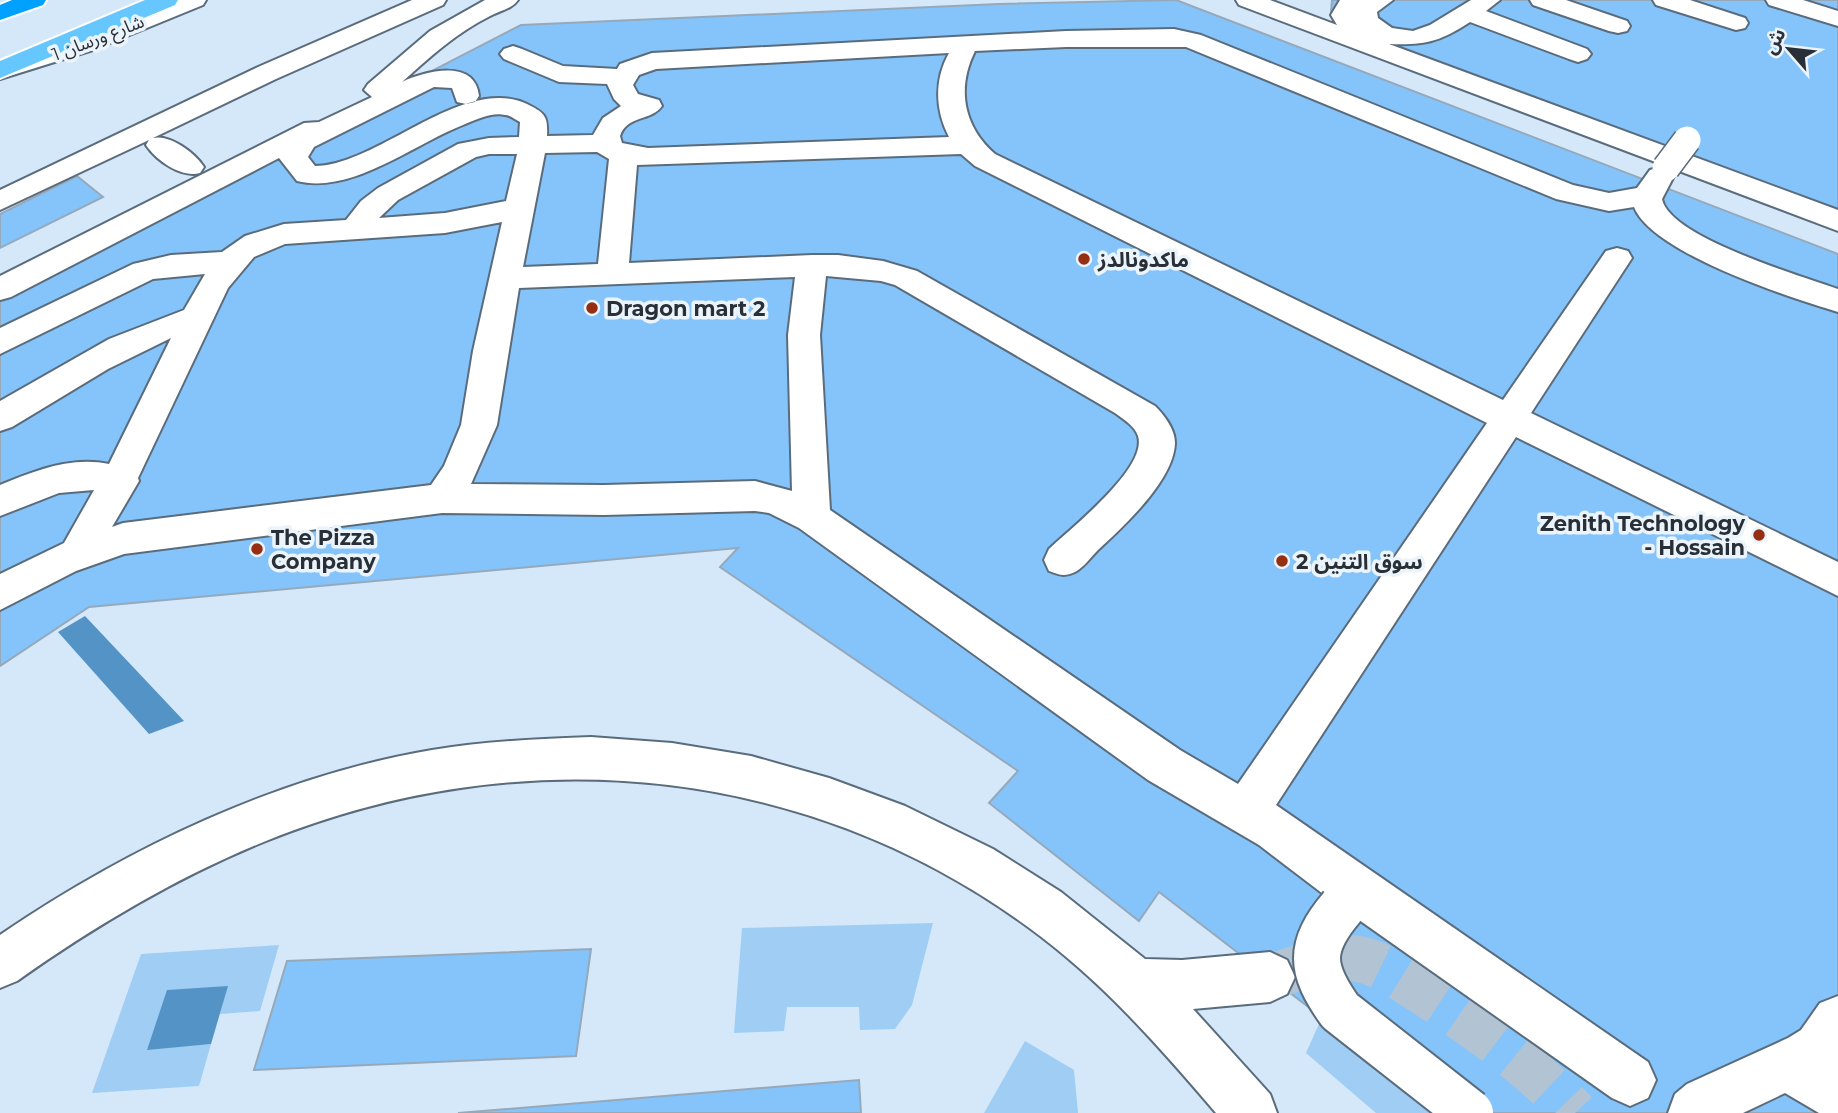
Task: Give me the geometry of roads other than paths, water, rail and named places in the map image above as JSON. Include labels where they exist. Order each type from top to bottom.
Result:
[{"type":"highway","points":[[0,13],[34,0]]},
{"type":"main road","points":[[0,70],[166,0]]},
{"type":"street","name":"شارع ورسان 1","points":[[0,70],[66,52],[194,0]]},
{"type":"street","points":[[0,201],[390,17],[434,0]]},
{"type":"street","points":[[0,289],[306,134],[360,102],[439,36],[460,22],[506,0]]},
{"type":"street","points":[[1248,0],[1838,220]]},
{"type":"street","points":[[1353,0],[1345,8],[1343,15],[1353,29],[1366,37],[1472,63],[1838,194]]},
{"type":"street","points":[[1381,0],[1366,8],[1366,19],[1377,30],[1399,38],[1412,40],[1431,36],[1478,6],[1506,29],[1578,54]]},
{"type":"street","points":[[1542,0],[1618,26]]},
{"type":"street","points":[[1665,0],[1736,23]]},
{"type":"street","points":[[1778,0],[1838,19]]},
{"type":"street","points":[[612,274],[615,149],[607,130],[617,119],[649,106],[627,99],[620,85],[623,77],[640,65],[666,59],[1066,39],[1183,38],[1566,193],[1609,202],[1647,196]]},
{"type":"street","points":[[965,44],[954,67],[951,113],[968,145],[999,168],[1838,580]]},
{"type":"street","points":[[513,54],[559,74],[623,77]]},
{"type":"street","points":[[0,260],[261,131],[402,69]]},
{"type":"street","points":[[0,211],[73,177],[121,162],[160,145],[220,111],[267,74]]},
{"type":"street","points":[[442,498],[459,472],[479,425],[490,351],[533,144],[534,118],[513,106],[489,106],[441,123],[341,173],[302,172],[295,166],[293,158],[303,142],[417,83],[449,78],[464,85],[466,96]]},
{"type":"street","points":[[1687,140],[1647,196],[1649,208],[1655,218],[1684,239],[1838,301]]},
{"type":"street","points":[[356,228],[371,208],[388,194],[468,150],[489,146],[533,144],[615,149],[648,157],[968,145]]},
{"type":"street","points":[[160,145],[190,167]]},
{"type":"street","points":[[79,552],[121,481],[131,452],[198,317],[230,262],[252,245],[275,236],[445,223],[484,217],[521,206]]},
{"type":"street","points":[[1247,811],[1617,258]]},
{"type":"street","points":[[0,342],[144,271],[171,265],[230,262]]},
{"type":"street","points":[[505,278],[812,265],[861,267],[906,278],[1127,404],[1147,421],[1157,441],[1156,455],[1150,468],[1128,495],[1063,560]]},
{"type":"street","points":[[812,265],[804,334],[812,517]]},
{"type":"street","points":[[0,418],[143,336],[170,324],[198,317]]},
{"type":"street","points":[[85,369],[121,362],[142,362],[172,372]]},
{"type":"street","points":[[0,501],[41,483],[71,476],[100,474],[121,481]]},
{"type":"street","points":[[0,593],[79,552],[134,537],[442,498],[604,500],[755,496],[785,503],[812,517],[1164,765],[1247,811],[1304,849],[1352,886],[1630,1080]]},
{"type":"street","points":[[0,964],[103,898],[188,853],[272,817],[353,790],[432,771],[509,760],[584,757],[658,762],[737,774],[815,794],[891,822],[967,860],[1042,908],[1135,984],[1251,1113]]},
{"type":"street","points":[[1342,907],[1320,934],[1315,952],[1318,973],[1326,994],[1340,1011],[1470,1113]]},
{"type":"street","points":[[1135,984],[1182,985],[1270,977]]},
{"type":"street","points":[[1694,1113],[1706,1103],[1819,1048],[1838,1021]]},
{"type":"street","points":[[1787,1065],[1838,1095]]},
{"type":"tunnel","points":[[1270,977],[1314,963],[1337,959],[1359,959],[1375,964],[1420,990],[1482,1032],[1521,1062],[1575,1113]]},
{"type":"place","name":"ماكدونالدز","points":[[1084,259]]},
{"type":"place","name":"Dragon mart 2","points":[[592,308]]},
{"type":"place","name":"Zenith Technology - Hossain","points":[[1759,535]]},
{"type":"place","name":"The Pizza Company","points":[[257,549]]},
{"type":"place","name":"سوق التنين 2","points":[[1282,561]]}]
